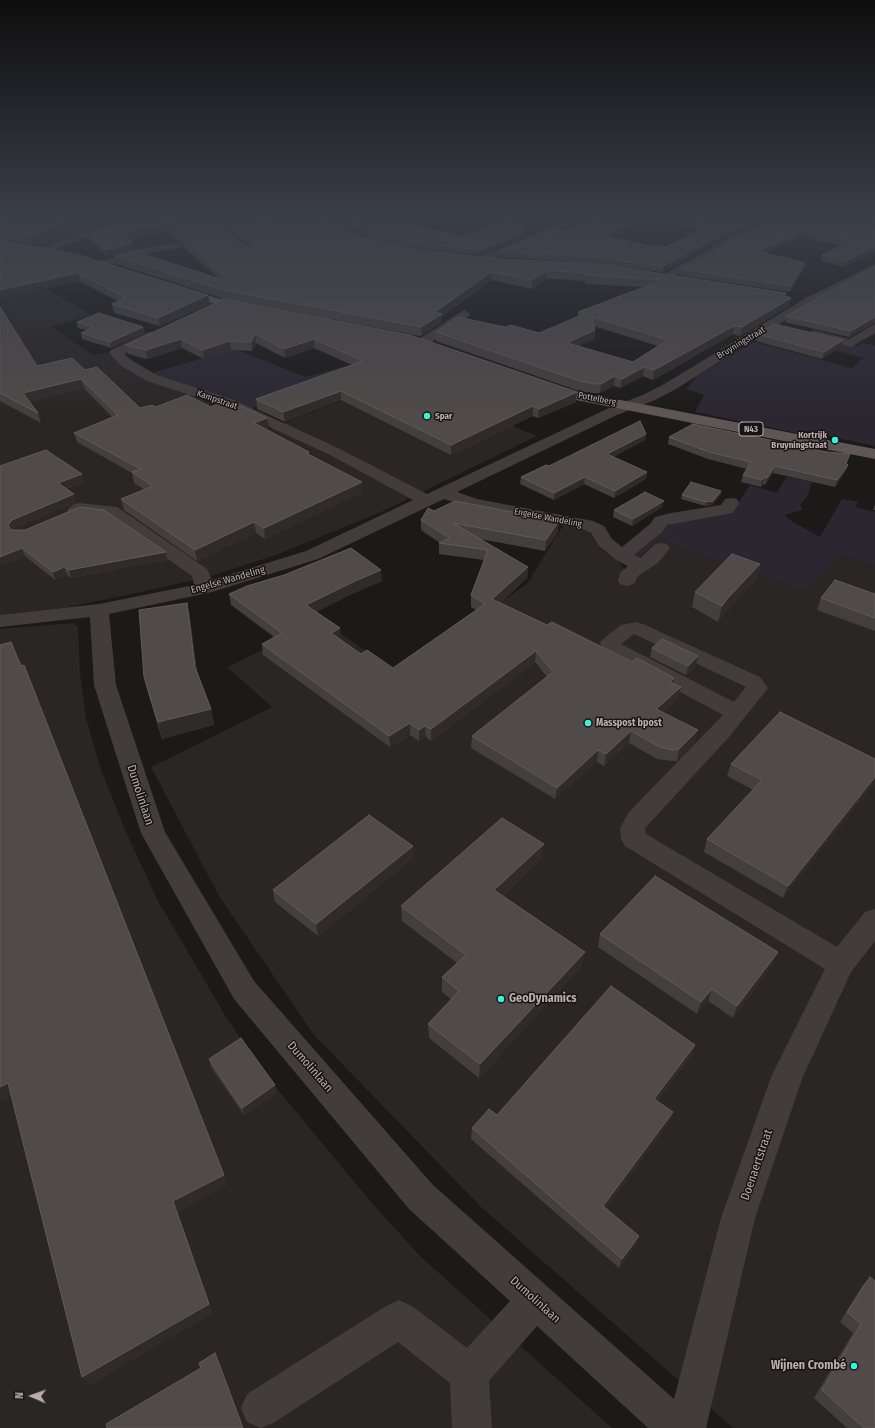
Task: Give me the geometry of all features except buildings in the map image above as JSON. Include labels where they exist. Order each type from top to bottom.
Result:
[{"type":"main road","points":[[170,287],[223,303],[259,309]]},
{"type":"main road","points":[[418,340],[439,347]]},
{"type":"main road","name":"Pottelberg","points":[[534,382],[576,396],[875,454]]},
{"type":"street","name":"Bruyningstraat","points":[[627,405],[650,397],[769,331],[810,300],[842,284]]},
{"type":"street","points":[[794,298],[810,300]]},
{"type":"street","points":[[202,313],[223,303]]},
{"type":"street","points":[[418,340],[464,314]]},
{"type":"street","name":"Kampstraat","points":[[140,326],[164,330],[116,353],[126,363],[152,378],[229,403],[282,427],[335,452],[427,501]]},
{"type":"street","points":[[829,351],[804,338],[851,343],[875,328]]},
{"type":"street","points":[[769,331],[788,329]]},
{"type":"street","name":"Engelse Wandeling","points":[[0,622],[99,610],[205,588],[312,554],[427,501],[627,405]]},
{"type":"street","name":"Engelse Wandeling","points":[[443,493],[474,504],[587,525],[598,530],[605,542],[622,556],[640,565]]},
{"type":"street","points":[[622,556],[656,528],[661,521],[670,518],[727,509],[731,503]]},
{"type":"street","points":[[60,516],[80,508],[111,511],[200,573],[205,588]]},
{"type":"street","points":[[627,580],[629,573],[652,559],[661,548]]},
{"type":"street","name":"Dumolinlaan","points":[[99,610],[105,685],[153,833],[244,990],[421,1197],[677,1428]]},
{"type":"street","points":[[737,713],[611,647],[610,643],[628,629],[636,628],[753,682],[758,688],[737,713],[638,819],[632,828],[634,839],[841,964]]},
{"type":"street","name":"Doenaertstraat","points":[[686,1428],[738,1218],[787,1077],[841,964],[875,920]]},
{"type":"street","points":[[472,1428],[469,1374],[512,1328],[535,1300]]},
{"type":"street","points":[[261,1408],[399,1319],[469,1374]]},
{"type":"shaded area","points":[[0,284],[37,284],[92,315],[51,327],[93,355],[107,352],[122,366],[222,405],[270,429],[399,378],[537,436],[381,512],[276,555],[208,577],[122,596],[63,608],[0,615]]},
{"type":"shaded area","points":[[776,329],[857,346],[862,343],[875,346],[875,446],[800,430],[797,433],[695,412],[704,395],[686,389],[699,375],[754,342],[852,368],[863,358],[790,338]]},
{"type":"shaded area","points":[[235,349],[306,377],[342,367],[349,372],[250,409],[152,373]]},
{"type":"shaded area","points":[[786,477],[812,482],[808,495],[800,505],[803,510],[785,515],[788,519],[820,537],[842,499],[858,502],[855,507],[875,512],[875,566],[839,554],[806,591],[660,539],[640,557],[634,555],[666,523],[731,513],[750,485],[777,493]]},
{"type":"shaded area","points":[[564,524],[587,531],[596,538],[604,552],[618,560],[625,571],[660,539],[677,545],[839,554],[875,566],[875,1428],[733,1428],[482,1208],[314,1035],[219,896],[151,767],[272,707],[227,667],[322,621],[397,672],[527,584]]},
{"type":"shaded area","points":[[73,623],[78,627],[80,673],[86,718],[100,767],[126,832],[158,901],[226,1017],[264,1073],[371,1202],[420,1256],[612,1428],[0,1428],[0,629]]},
{"type":"place","name":"Spar","points":[[427,416]]},
{"type":"place","name":"Kortrijk Bruyningstraat","points":[[835,440]]},
{"type":"place","name":"Masspost bpost","points":[[588,723]]},
{"type":"place","name":"GeoDynamics","points":[[501,999]]},
{"type":"place","name":"Wijnen Crombé","points":[[854,1366]]}]
